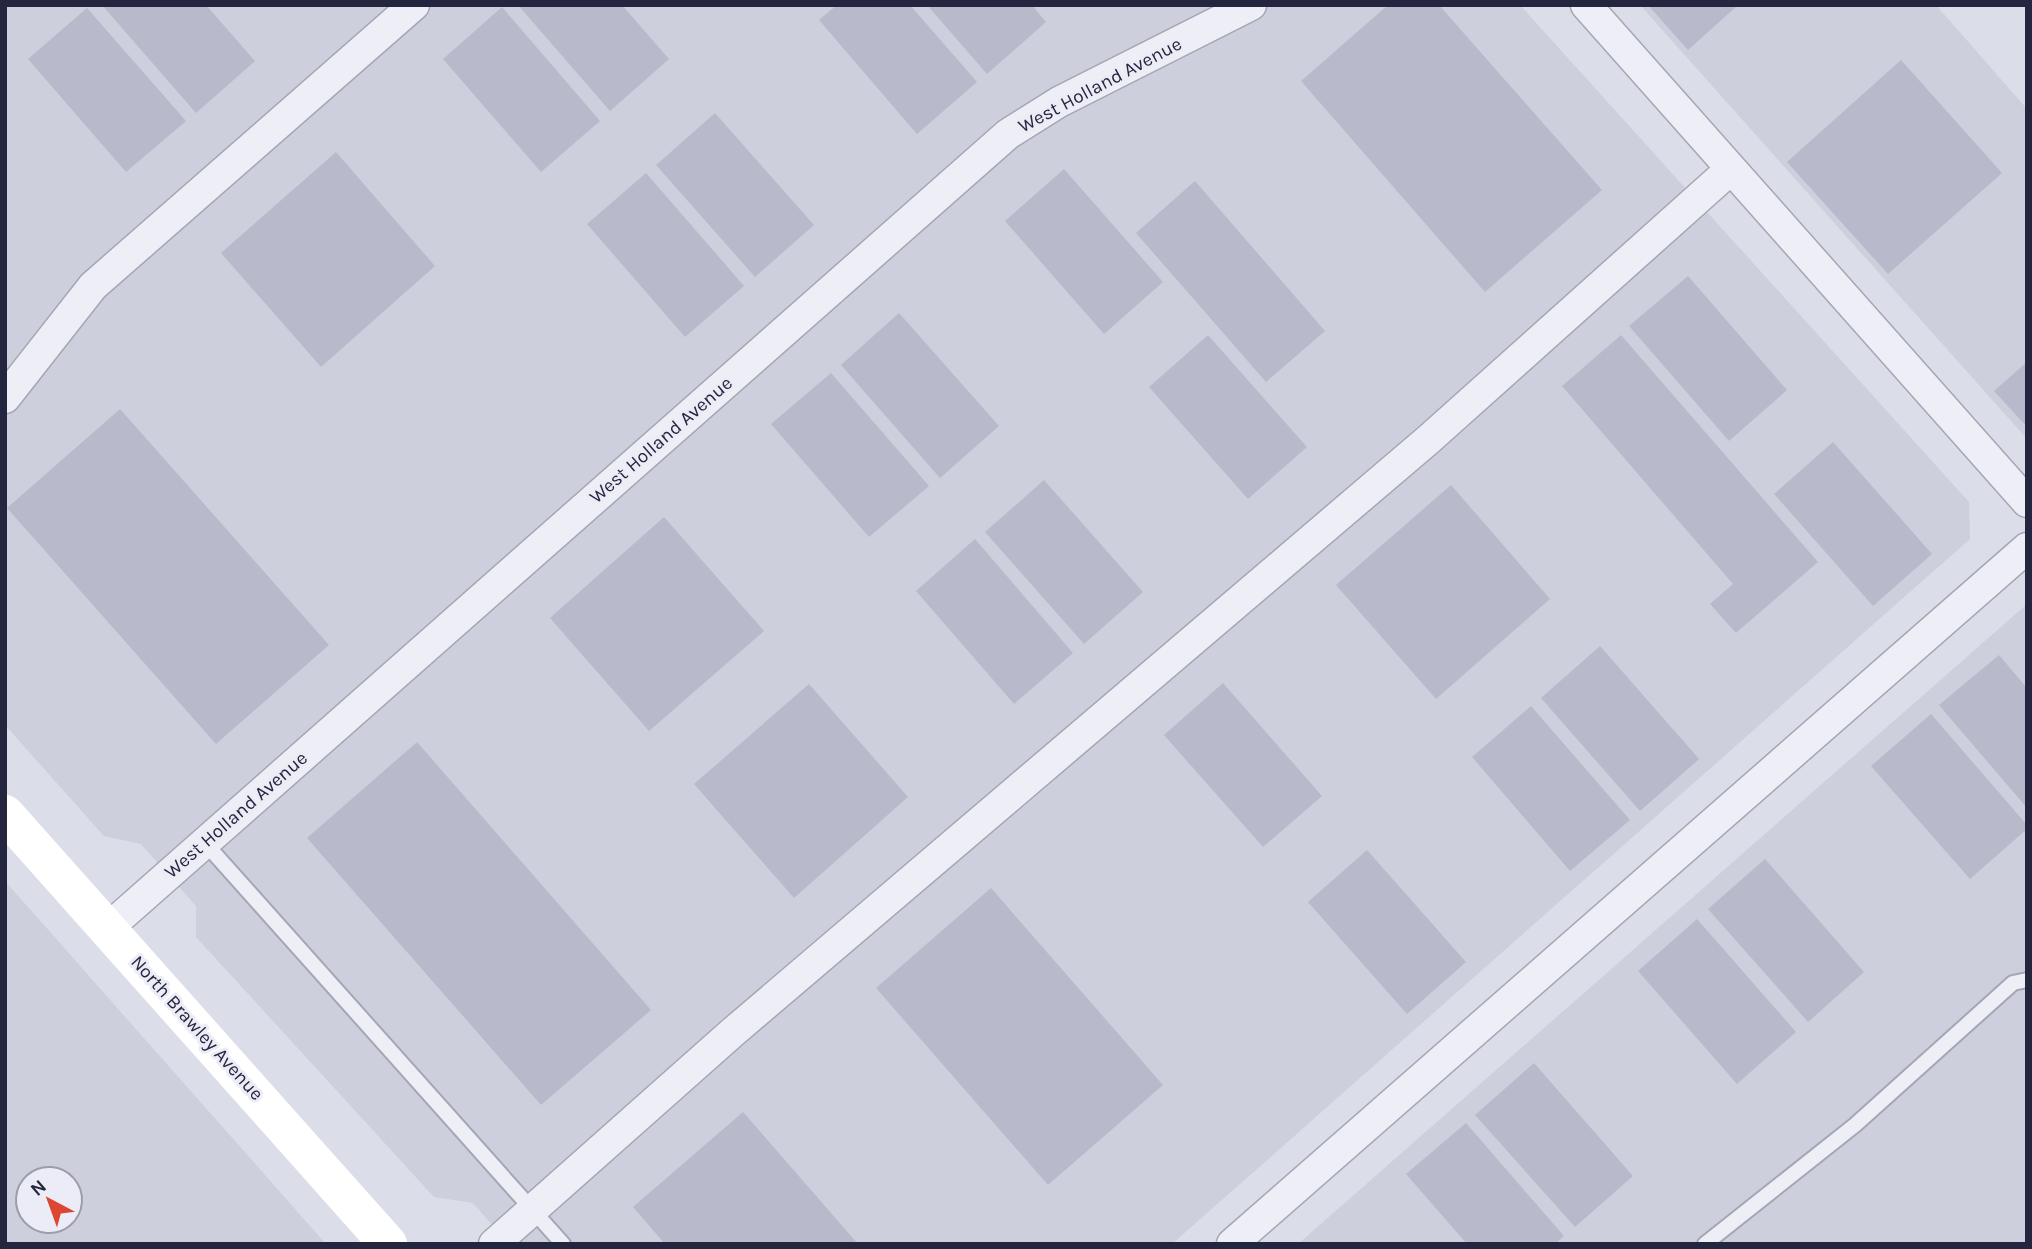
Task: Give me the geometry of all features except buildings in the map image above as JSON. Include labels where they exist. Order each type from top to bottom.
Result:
[{"type":"main road","name":"North Brawley Avenue","points":[[5,814],[108,928],[376,1240]]},
{"type":"street","points":[[5,398],[93,286],[414,5]]},
{"type":"street","name":"West Holland Avenue","points":[[108,928],[1008,134],[1059,103],[1251,5]]},
{"type":"street","points":[[1586,5],[2027,502]]},
{"type":"street","points":[[494,1244],[733,1032],[1428,440],[1731,169]]},
{"type":"street","points":[[1233,1244],[2027,548]]},
{"type":"lane","points":[[205,843],[563,1244]]},
{"type":"lane","points":[[1705,1244],[1855,1125],[2013,983],[2027,980]]},
{"type":"shaded area","points":[[5,5],[1520,5],[1969,502],[1970,539],[1172,1244],[509,1244],[473,1203],[434,1197],[196,937],[196,906],[141,844],[104,836],[5,725]]},
{"type":"shaded area","points":[[1640,5],[1936,5],[2027,109],[2027,439]]},
{"type":"shaded area","points":[[2027,604],[2027,1244],[1298,1244]]},
{"type":"shaded area","points":[[5,881],[326,1244],[5,1244]]}]
